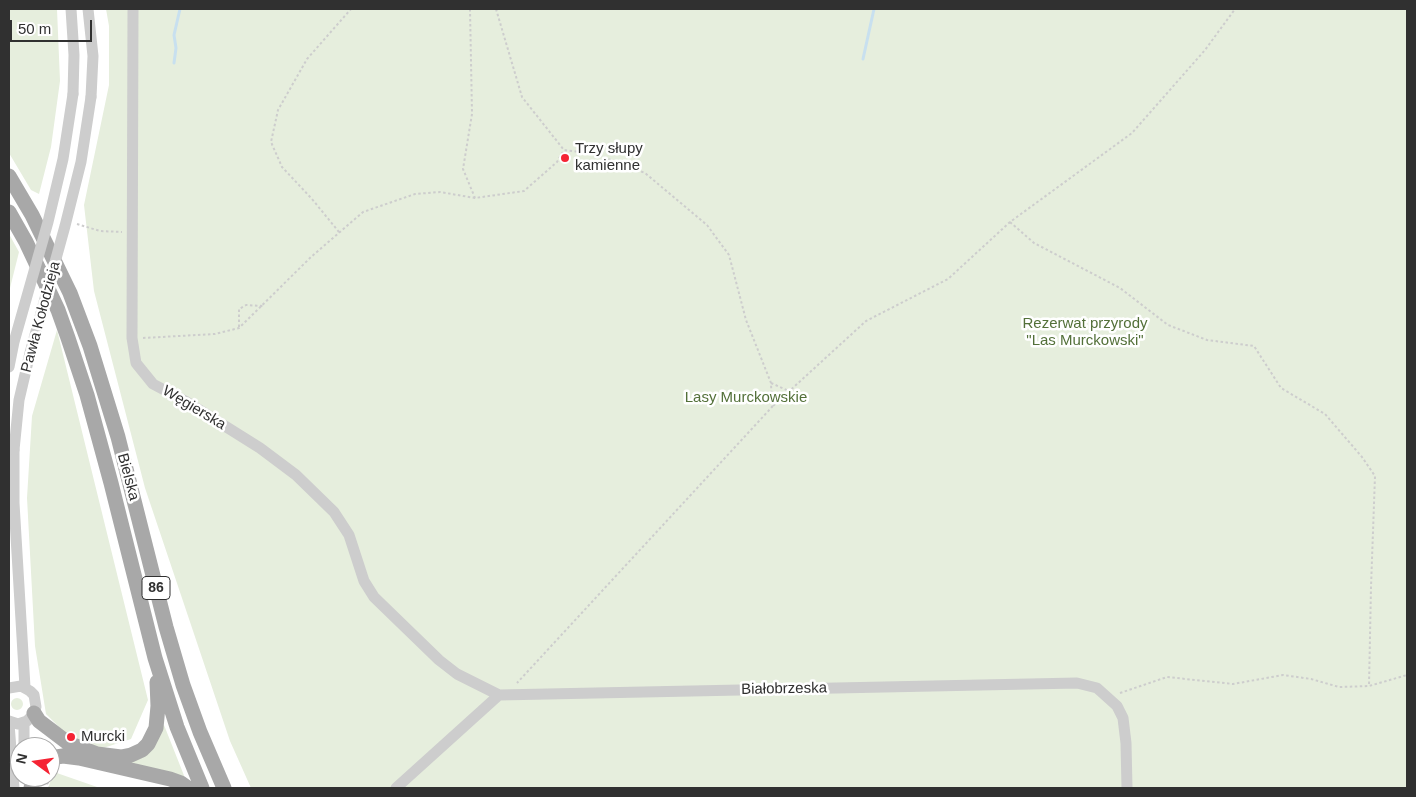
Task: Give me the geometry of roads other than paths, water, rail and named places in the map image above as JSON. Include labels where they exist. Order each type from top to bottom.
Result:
[{"type":"main road","name":"Bielska","points":[[9,176],[32,215],[70,293],[90,346],[118,437],[166,627],[183,685],[200,732],[224,788]]},
{"type":"main road","name":"Bielska","points":[[9,212],[26,242],[58,310],[68,338],[87,395],[109,475],[155,658],[177,727],[202,788]]},
{"type":"main road","points":[[28,719],[39,720],[68,743],[98,754],[121,757],[142,750],[148,744],[156,728],[158,706],[155,658]]},
{"type":"main road","points":[[28,719],[40,734],[58,749],[79,758]]},
{"type":"main road","points":[[60,756],[79,758],[170,779],[188,788]]},
{"type":"street","name":"Pawła Kołodzieja","points":[[9,367],[63,159],[73,94],[74,55],[71,9]]},
{"type":"street","name":"Pawła Kołodzieja","points":[[25,688],[14,503],[14,450],[19,400],[79,171],[91,97],[93,56],[88,9]]},
{"type":"street","name":"Węgierska","points":[[133,9],[132,338],[136,363],[153,384],[185,401],[260,448],[296,476],[334,512],[349,534],[364,581],[374,597],[439,660],[457,674],[499,695]]},
{"type":"street","name":"Białobrzeska","points":[[499,695],[1077,683],[1097,688],[1118,706],[1123,718],[1126,743],[1127,788]]},
{"type":"street","points":[[9,688],[17,686],[25,688],[34,695],[36,707],[28,719],[25,737]]},
{"type":"street","points":[[396,788],[499,695]]},
{"type":"street","points":[[14,788],[9,723],[18,724],[28,719]]},
{"type":"waterway","points":[[174,63],[176,48],[174,35],[180,9]]},
{"type":"waterway","points":[[863,59],[874,9]]},
{"type":"place","name":"Trzy słupy kamienne","points":[[565,158]]},
{"type":"place","name":"Murcki","points":[[71,737]]},
{"type":"park label","name":"Rezerwat przyrody \"Las Murckowski\"","points":[[1085,332]]},
{"type":"park label","name":"Lasy Murckowskie","points":[[746,398]]}]
